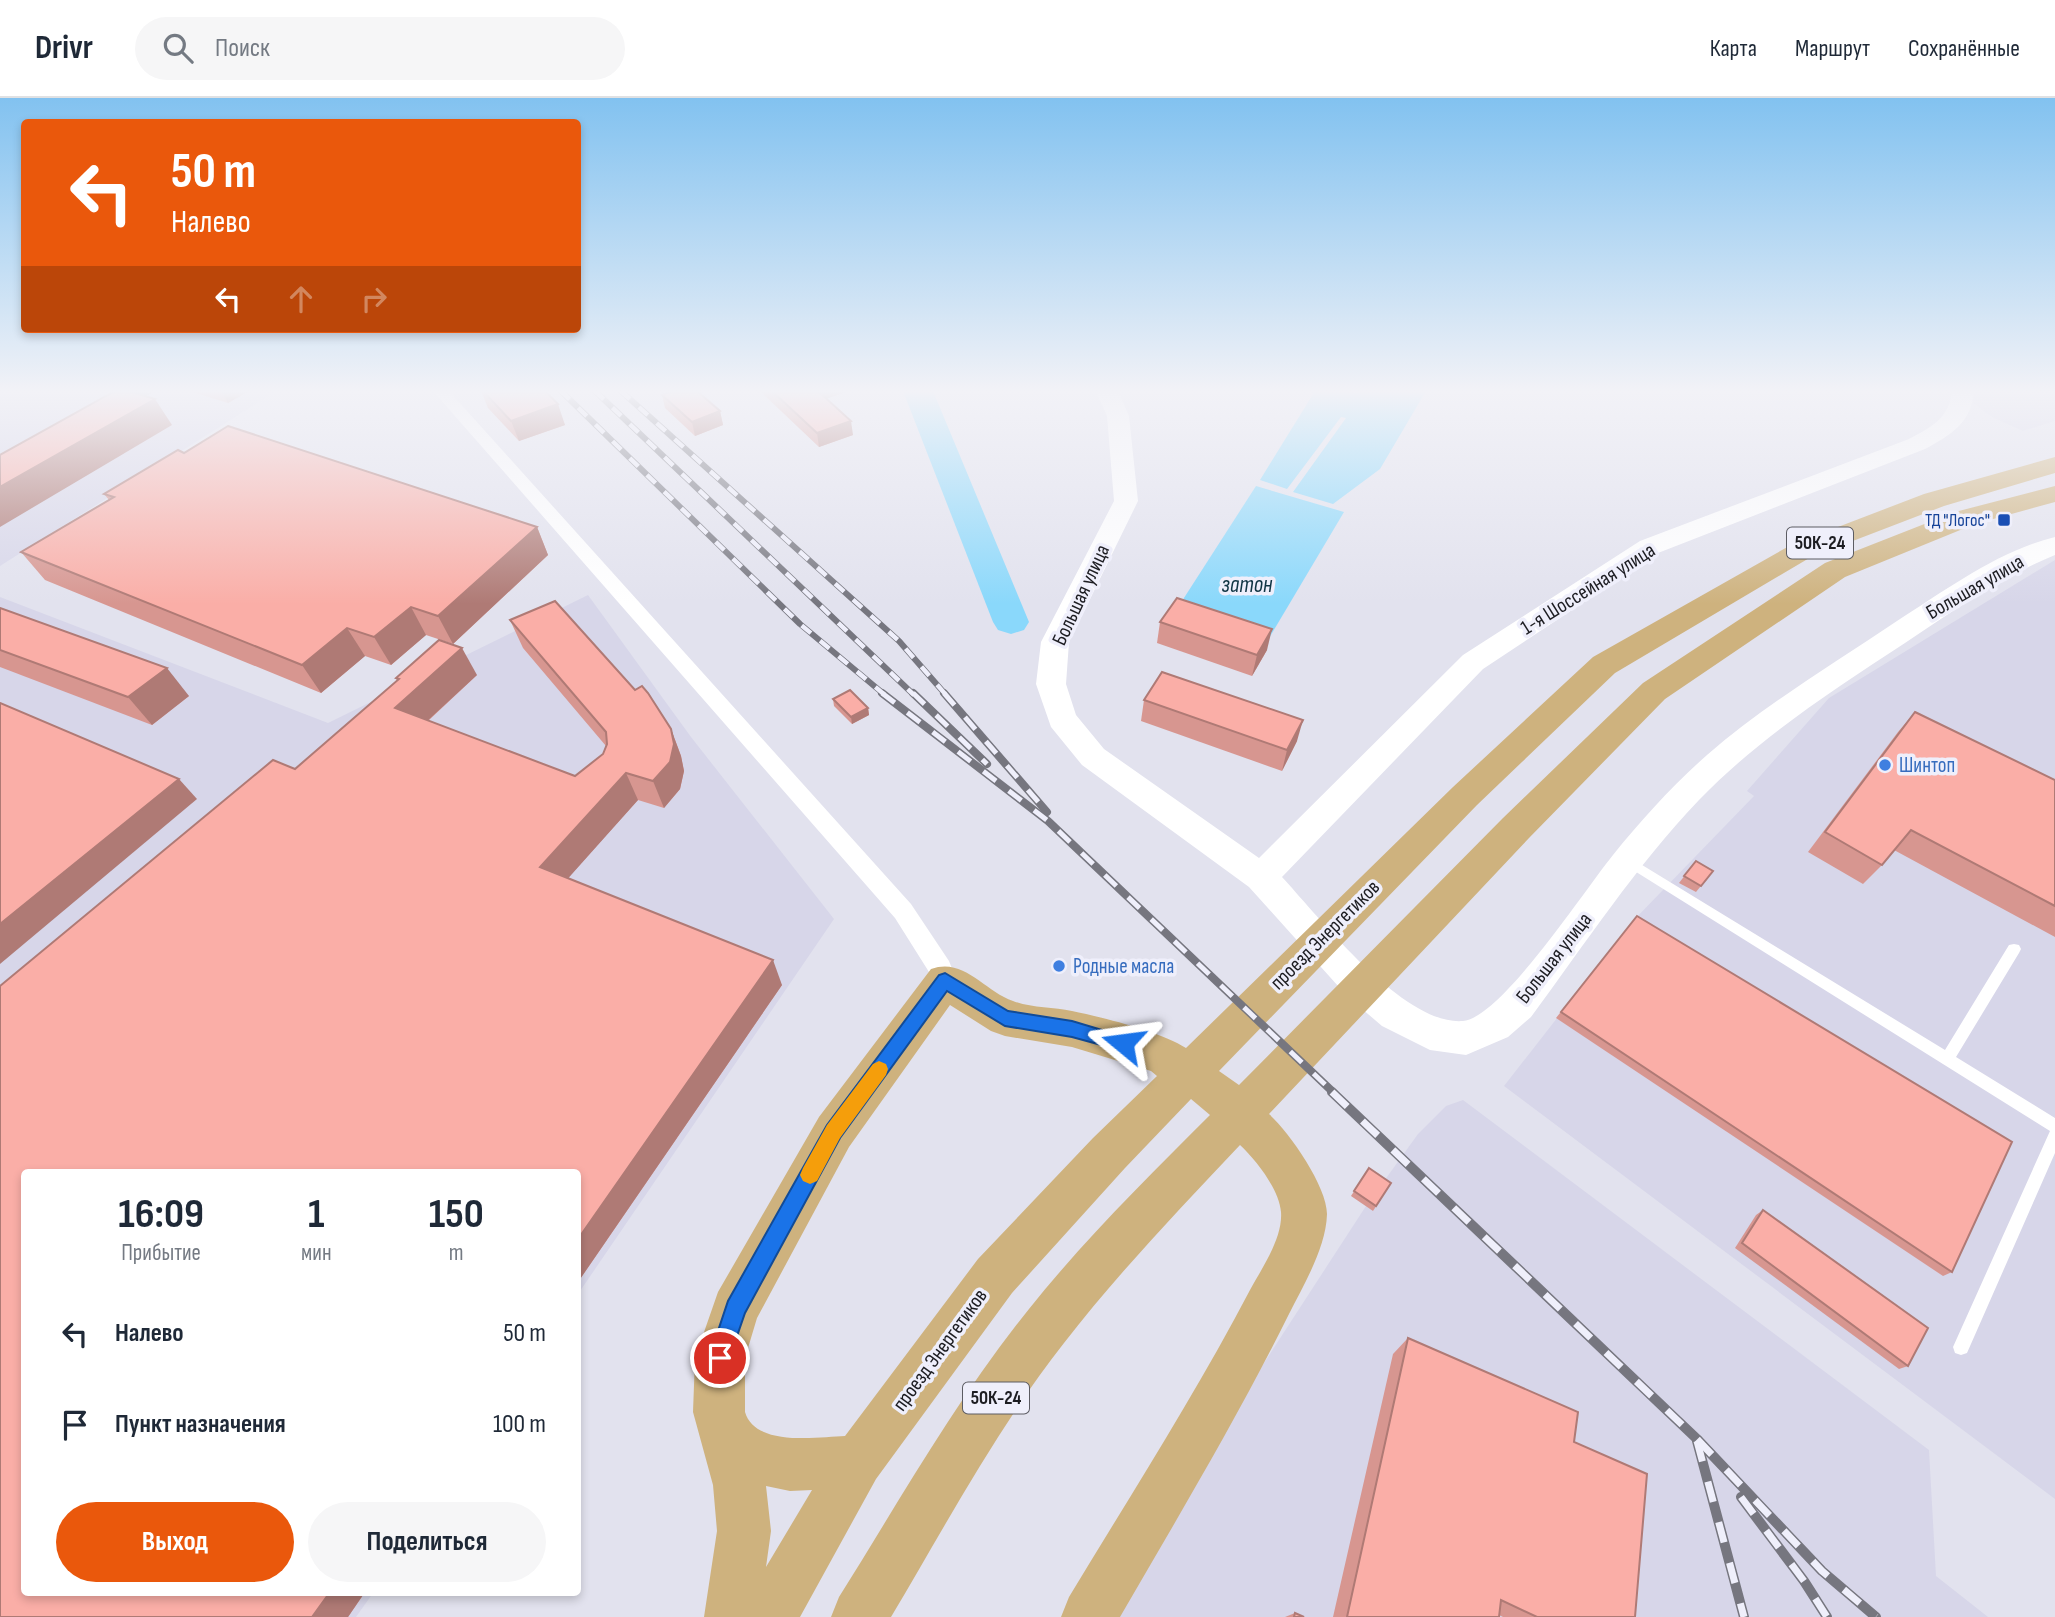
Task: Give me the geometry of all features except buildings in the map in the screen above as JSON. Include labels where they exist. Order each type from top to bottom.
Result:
[{"type":"main road","name":"Большая улица","points":[[1122,462],[1126,501],[1055,642],[1051,684],[1062,719],[1093,757],[1261,877],[1360,985],[1388,1010],[1430,1033],[1466,1038],[1494,1025],[1518,1006],[1647,838],[1716,765],[1776,716],[1972,585],[2016,561],[2055,545]]},
{"type":"main road","name":"1-я Шоссейная улица","points":[[1261,877],[1473,662],[1649,547],[1870,462]]},
{"type":"main road","name":"проезд Энергетиков","points":[[769,1617],[858,1461],[995,1276],[1109,1153],[1465,796],[1604,665],[1801,551],[1934,499],[2055,465]]},
{"type":"main road","name":"50К-24","points":[[859,1617],[971,1433],[1046,1326],[1159,1198],[1516,828],[1654,691],[1835,570],[1965,518],[2055,494]]},
{"type":"main road","points":[[732,1617],[744,1531],[739,1485],[728,1436],[719,1412],[720,1358],[736,1309],[834,1132],[945,981],[1005,1018],[1072,1029],[1163,1056],[1217,1093],[1267,1141],[1294,1183],[1304,1212],[1300,1235],[1287,1268],[1246,1349],[1089,1617]]},
{"type":"main road","points":[[728,1436],[756,1458],[790,1465],[858,1461]]},
{"type":"street","points":[[504,462],[903,911],[940,968],[945,981]]},
{"type":"lane","points":[[1629,862],[2055,1126]]},
{"type":"lane","points":[[1947,1059],[2014,949]]},
{"type":"lane","points":[[1961,1347],[2055,1136]]},
{"type":"shaded area","points":[[0,462],[164,462],[0,566]]},
{"type":"shaded area","points":[[2055,560],[2055,1499],[1504,1086],[1632,922],[1754,796],[1747,791],[1829,698]]},
{"type":"shaded area","points":[[588,595],[691,737],[834,919],[581,1290],[581,1169],[21,1169],[21,1596],[371,1596],[356,1617],[0,1617],[0,597],[328,723]]},
{"type":"shaded area","points":[[1463,1100],[1929,1450],[1936,1576],[1988,1617],[1112,1617],[1225,1423],[1366,1206],[1418,1134],[1446,1106]]},
{"type":"water","points":[[1271,462],[1307,462],[1287,489],[1260,480]]},
{"type":"water","points":[[1315,462],[1384,462],[1380,469],[1333,504],[1293,492]]},
{"type":"water","name":"затон","points":[[1256,486],[1344,512],[1265,645],[1173,615]]},
{"type":"waterway","points":[[947,462],[1011,622]]},
{"type":"railway","points":[[634,462],[800,624],[885,695]]},
{"type":"railway","points":[[669,462],[914,695]]},
{"type":"railway","points":[[700,462],[899,641],[946,695]]},
{"type":"railway","points":[[882,693],[1048,821],[1334,1093]]},
{"type":"railway","points":[[913,693],[987,764]]},
{"type":"railway","points":[[944,693],[1047,812]]},
{"type":"railway","points":[[1332,1092],[1697,1439],[1822,1571],[1876,1617]]},
{"type":"railway","points":[[1697,1441],[1744,1617]]},
{"type":"railway","points":[[1741,1497],[1804,1581],[1827,1617]]},
{"type":"slow traffic","points":[[810,1175],[834,1132],[879,1069]]},
{"type":"place","name":"ТД \"Логос\"","points":[[2004,520]]},
{"type":"place","name":"Шинтоп","points":[[1885,765]]},
{"type":"place","name":"Родные масла","points":[[1059,966]]},
{"type":"route","points":[[720,1358],[736,1309],[834,1132],[945,981],[1005,1018],[1072,1029],[1123,1043]]}]
